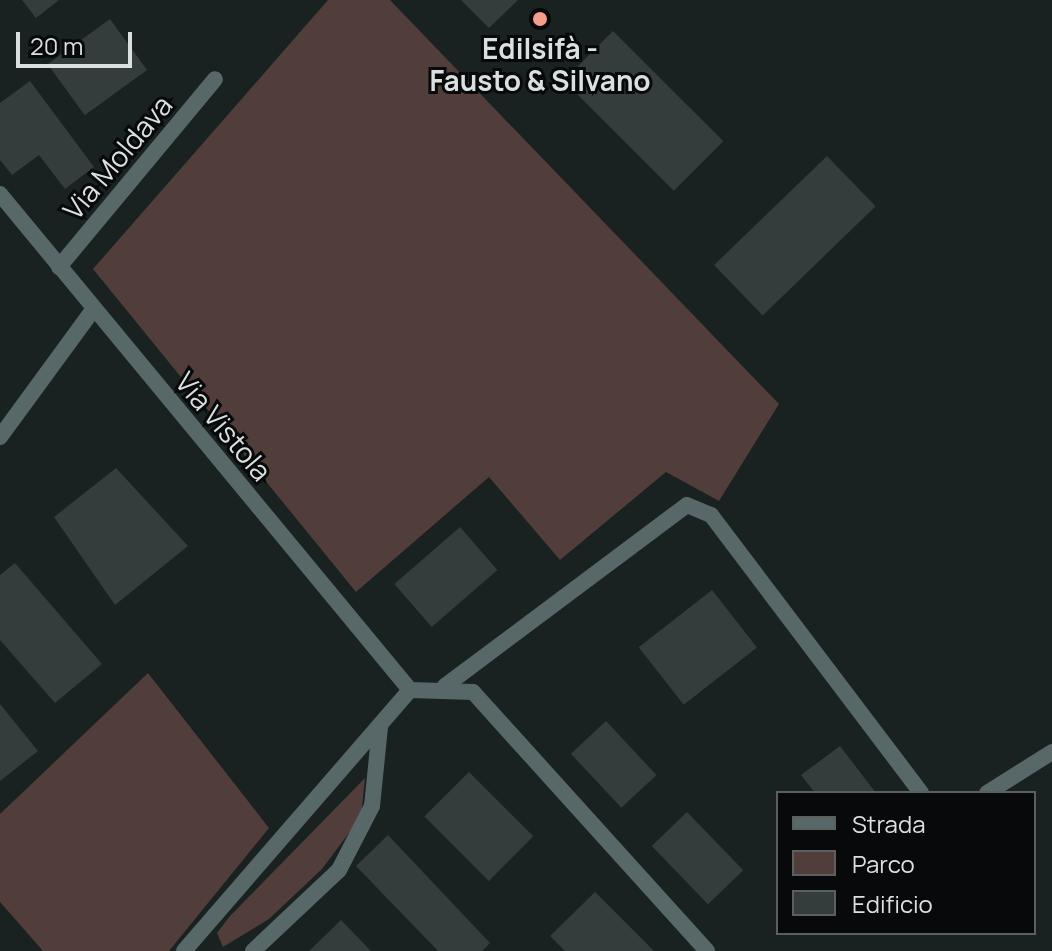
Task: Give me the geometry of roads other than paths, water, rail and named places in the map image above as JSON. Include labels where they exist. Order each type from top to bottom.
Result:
[{"type":"street","name":"Via Moldava","points":[[59,267],[215,79]]},
{"type":"street","name":"Via Vistola","points":[[0,194],[410,690]]},
{"type":"street","points":[[0,437],[93,310]]},
{"type":"street","points":[[445,686],[687,505],[711,515],[920,791]]},
{"type":"street","points":[[193,948],[410,690],[445,686],[473,692],[707,951]]},
{"type":"street","points":[[253,951],[339,870],[372,806],[380,725]]},
{"type":"street","points":[[990,791],[1052,752]]},
{"type":"place","name":"Edilsifà - Fausto & Silvano","points":[[540,19]]}]
